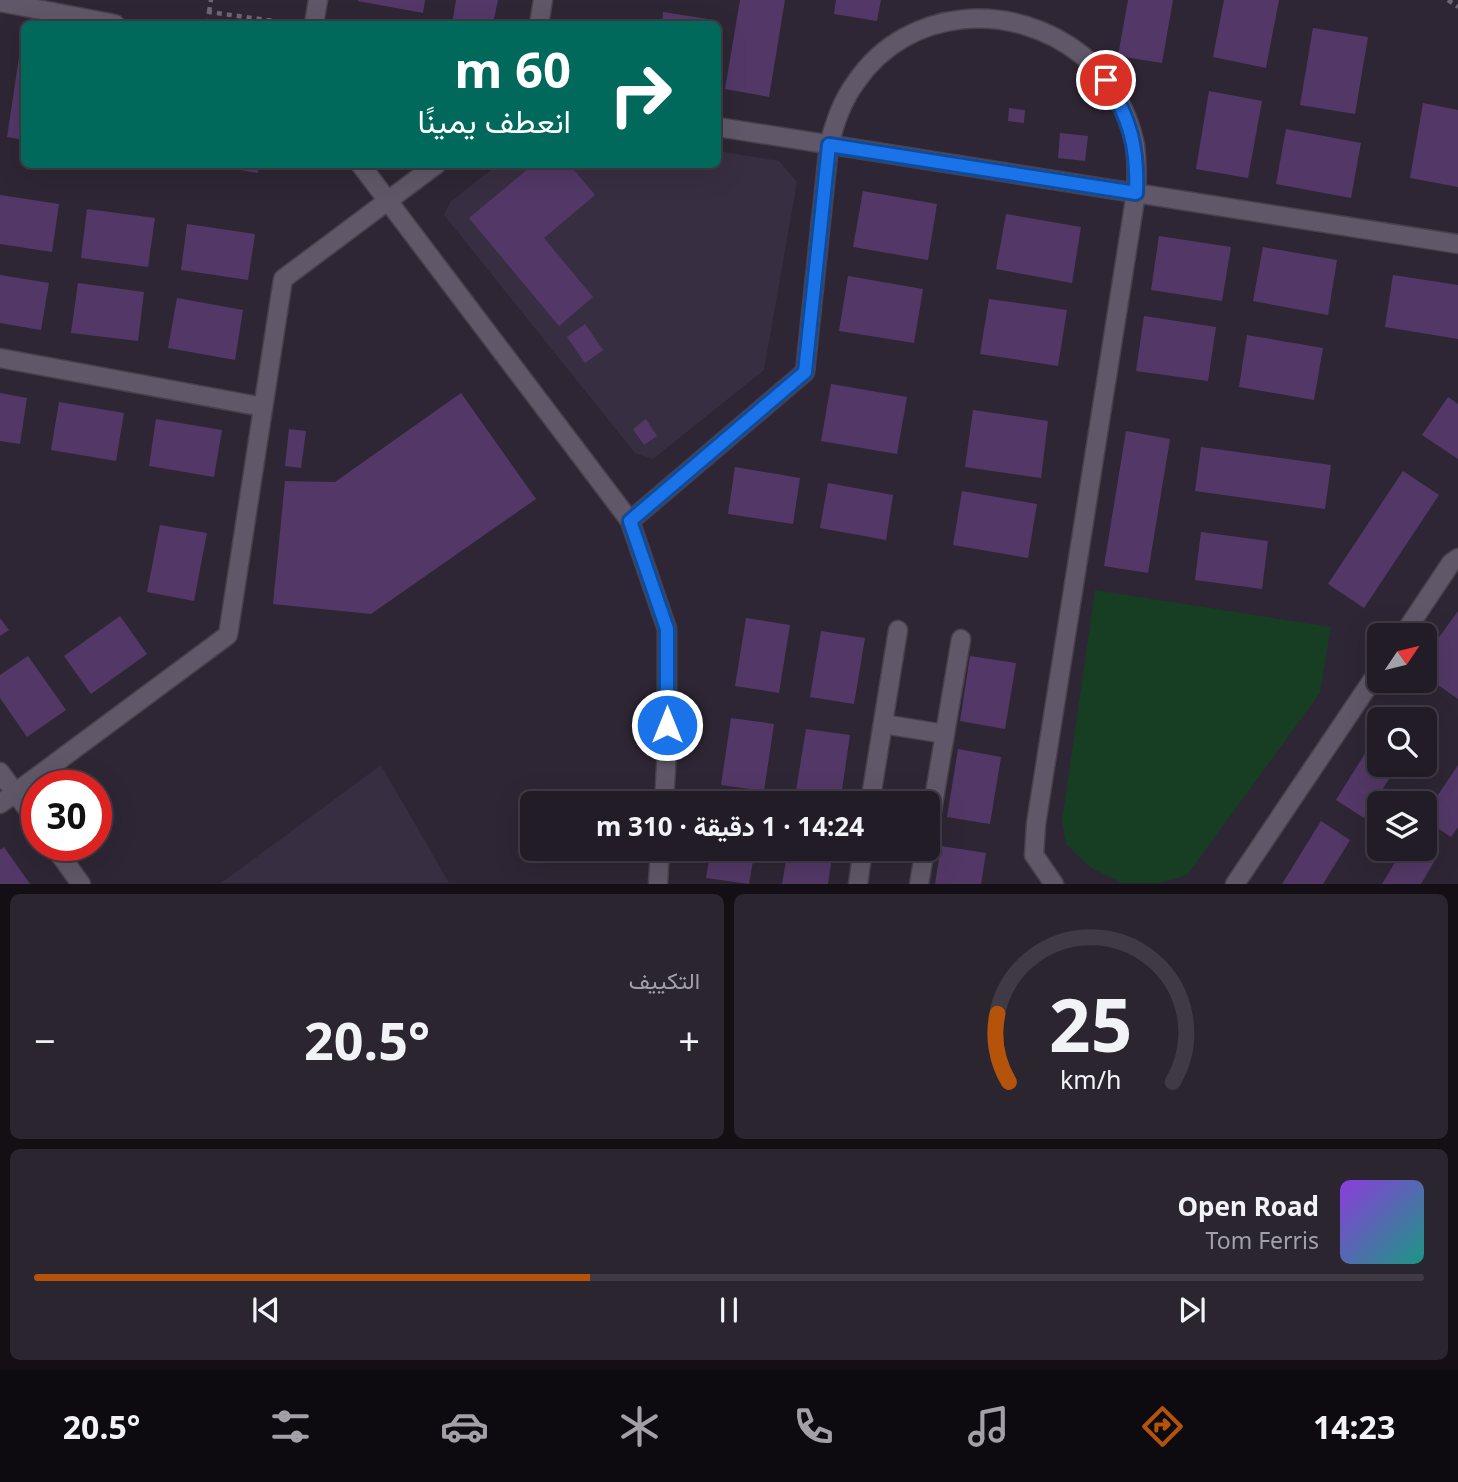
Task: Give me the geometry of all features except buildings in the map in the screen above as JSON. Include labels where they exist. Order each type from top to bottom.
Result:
[{"type":"street","points":[[314,21],[318,0]]},
{"type":"street","points":[[540,21],[543,0]]},
{"type":"street","points":[[0,2],[100,21]]},
{"type":"street","points":[[630,521],[805,372],[829,145],[844,100],[873,62],[912,34],[934,25],[981,18],[1005,19],[1051,34],[1090,62],[1106,80],[1128,122],[1135,145],[1136,193],[1037,824],[1034,855],[1054,884]]},
{"type":"street","points":[[721,127],[1458,244]]},
{"type":"street","points":[[363,168],[630,521],[667,629],[665,791]]},
{"type":"street","points":[[0,804],[228,635],[283,279],[432,168]]},
{"type":"street","points":[[0,358],[263,407]]},
{"type":"street","points":[[1411,623],[1451,563],[1458,558]]},
{"type":"street","points":[[872,791],[898,630]]},
{"type":"street","points":[[935,791],[961,639]]},
{"type":"street","points":[[1235,884],[1367,688]]},
{"type":"street","points":[[883,724],[945,734]]},
{"type":"street","points":[[0,772],[21,800]]},
{"type":"street","points":[[64,861],[80,884]]},
{"type":"street","points":[[658,884],[659,861]]},
{"type":"street","points":[[858,884],[861,861]]},
{"type":"street","points":[[919,884],[923,861]]},
{"type":"path","points":[[208,21],[211,0]]},
{"type":"path","points":[[1448,0],[1458,7]]},
{"type":"path","points":[[209,12],[275,21]]},
{"type":"shaded area","points":[[721,151],[779,161],[797,182],[764,370],[653,459],[635,453],[444,215],[451,201],[493,168],[721,168]]},
{"type":"shaded area","points":[[381,765],[449,883],[221,883]]},
{"type":"green space","points":[[1095,590],[1331,627],[1320,693],[1187,875],[1161,883],[1122,883],[1090,867],[1066,844],[1062,820]]},
{"type":"route","points":[[667,725],[667,629],[630,521],[805,372],[829,145],[1136,193],[1135,145],[1128,122],[1106,80]]}]
